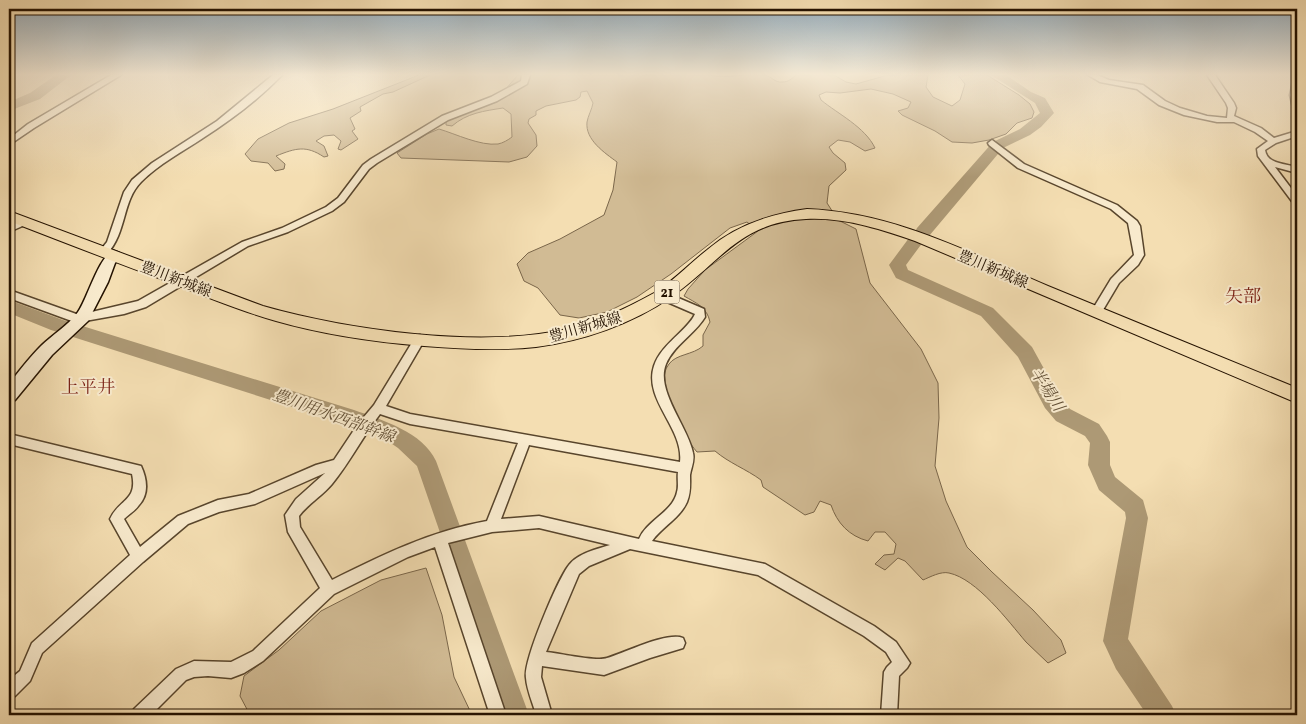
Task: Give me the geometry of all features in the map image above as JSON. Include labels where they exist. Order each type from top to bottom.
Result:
[{"type":"main road","name":"豊川新城線","points":[[9,216],[258,310],[306,324],[357,333],[469,344],[500,344],[551,339],[604,325],[632,313],[662,296],[725,243],[746,229],[778,219],[807,214],[857,218],[892,228],[1297,396]]},
{"type":"street","points":[[9,143],[31,126],[60,109]]},
{"type":"street","points":[[9,395],[46,351],[80,320],[101,282],[109,261],[112,243],[128,192],[133,184],[155,166],[221,122],[237,109]]},
{"type":"street","points":[[9,294],[80,320],[142,304],[245,244],[285,230],[329,209],[341,200],[366,166],[445,118],[467,109]]},
{"type":"street","points":[[1176,109],[1218,120],[1233,120],[1258,130],[1273,141]]},
{"type":"street","points":[[1232,109],[1230,117],[1233,120]]},
{"type":"street","points":[[1297,133],[1273,141],[1261,149],[1262,156],[1297,202]]},
{"type":"street","points":[[995,145],[1021,166],[1122,212],[1135,226],[1139,255],[1134,263],[1114,281],[1096,312]]},
{"type":"street","points":[[1267,162],[1297,170]]},
{"type":"street","points":[[9,229],[24,222]]},
{"type":"street","points":[[643,546],[645,539],[653,528],[674,511],[684,494],[687,453],[676,422],[659,387],[658,374],[660,364],[700,317],[700,312],[662,296]]},
{"type":"street","points":[[329,589],[293,528],[292,515],[301,503],[326,481],[375,412],[420,339]]},
{"type":"street","points":[[375,412],[685,468]]},
{"type":"street","points":[[9,439],[137,470],[141,477],[137,498],[120,513],[117,519],[138,557]]},
{"type":"street","points":[[492,526],[525,440]]},
{"type":"street","points":[[9,690],[24,676],[37,648],[138,557],[183,520],[218,506],[250,500],[320,469],[336,465]]},
{"type":"street","points":[[140,715],[181,674],[194,669],[230,670],[239,668],[258,656],[329,589],[403,552],[427,542],[443,539],[464,531],[492,526],[539,522],[627,543],[760,569],[869,631],[890,647],[902,663],[892,672],[889,715]]},
{"type":"street","points":[[443,539],[498,715]]},
{"type":"street","points":[[544,715],[533,677],[536,658],[542,639],[574,569],[584,561],[627,543]]},
{"type":"street","points":[[536,658],[604,667],[650,650],[678,643]]},
{"type":"shaded area","points":[[333,109],[360,109],[361,111],[350,118],[355,129],[352,131],[358,139],[341,150],[338,149],[341,141],[334,135],[324,136],[316,141],[324,146],[328,156],[324,157],[306,149],[289,151],[276,156],[285,164],[284,169],[275,171],[268,163],[251,161],[245,154],[258,139],[289,123]]},
{"type":"shaded area","points":[[469,109],[499,109],[470,115],[452,126],[446,125],[446,120]]},
{"type":"shaded area","points":[[504,109],[540,109],[536,111],[536,115],[529,119],[528,123],[536,135],[537,146],[527,157],[509,162],[401,158],[397,153],[427,134],[439,129],[484,143],[498,144],[504,142],[512,137],[511,114]]},
{"type":"shaded area","points":[[591,109],[834,109],[851,121],[871,140],[875,148],[865,151],[850,142],[838,140],[829,147],[845,163],[846,170],[829,186],[827,203],[838,220],[856,229],[870,283],[921,349],[938,383],[939,418],[935,466],[946,501],[967,547],[1033,610],[1061,640],[1066,653],[1048,663],[1026,642],[981,592],[960,577],[943,573],[923,580],[905,561],[898,558],[885,570],[875,564],[884,555],[894,554],[896,544],[885,532],[875,532],[868,541],[861,539],[840,523],[831,505],[820,501],[814,512],[805,515],[763,487],[761,480],[715,451],[697,452],[691,444],[671,409],[664,384],[665,373],[672,361],[703,346],[703,335],[710,322],[704,309],[684,296],[705,270],[758,231],[747,222],[730,228],[671,274],[637,297],[607,312],[579,318],[560,315],[538,288],[524,281],[517,264],[528,253],[560,239],[604,215],[613,190],[617,162],[592,140],[587,129]]},
{"type":"shaded area","points":[[905,109],[1032,109],[1034,112],[1032,118],[1017,123],[1006,134],[972,143],[952,142],[898,111]]},
{"type":"shaded area","points":[[426,568],[442,615],[454,677],[472,715],[250,715],[240,696],[244,676],[279,650],[321,611],[381,580]]},
{"type":"waterway","name":"半場川","points":[[923,232],[998,145],[1037,124],[1047,113],[1045,109]]},
{"type":"waterway","name":"半場川","points":[[915,242],[897,265],[902,274],[987,312],[1025,352],[1052,402],[1063,415],[1092,430],[1100,442],[1099,465],[1107,483],[1135,507],[1137,518],[1115,641],[1125,660],[1163,715]]},
{"type":"waterway","name":"豊川用水西部幹線","points":[[9,306],[57,325],[347,416],[389,431],[405,442],[426,461],[516,715]]},
{"type":"district","name":"矢部","points":[[1243,296]]},
{"type":"district","name":"上平井","points":[[88,387]]}]
